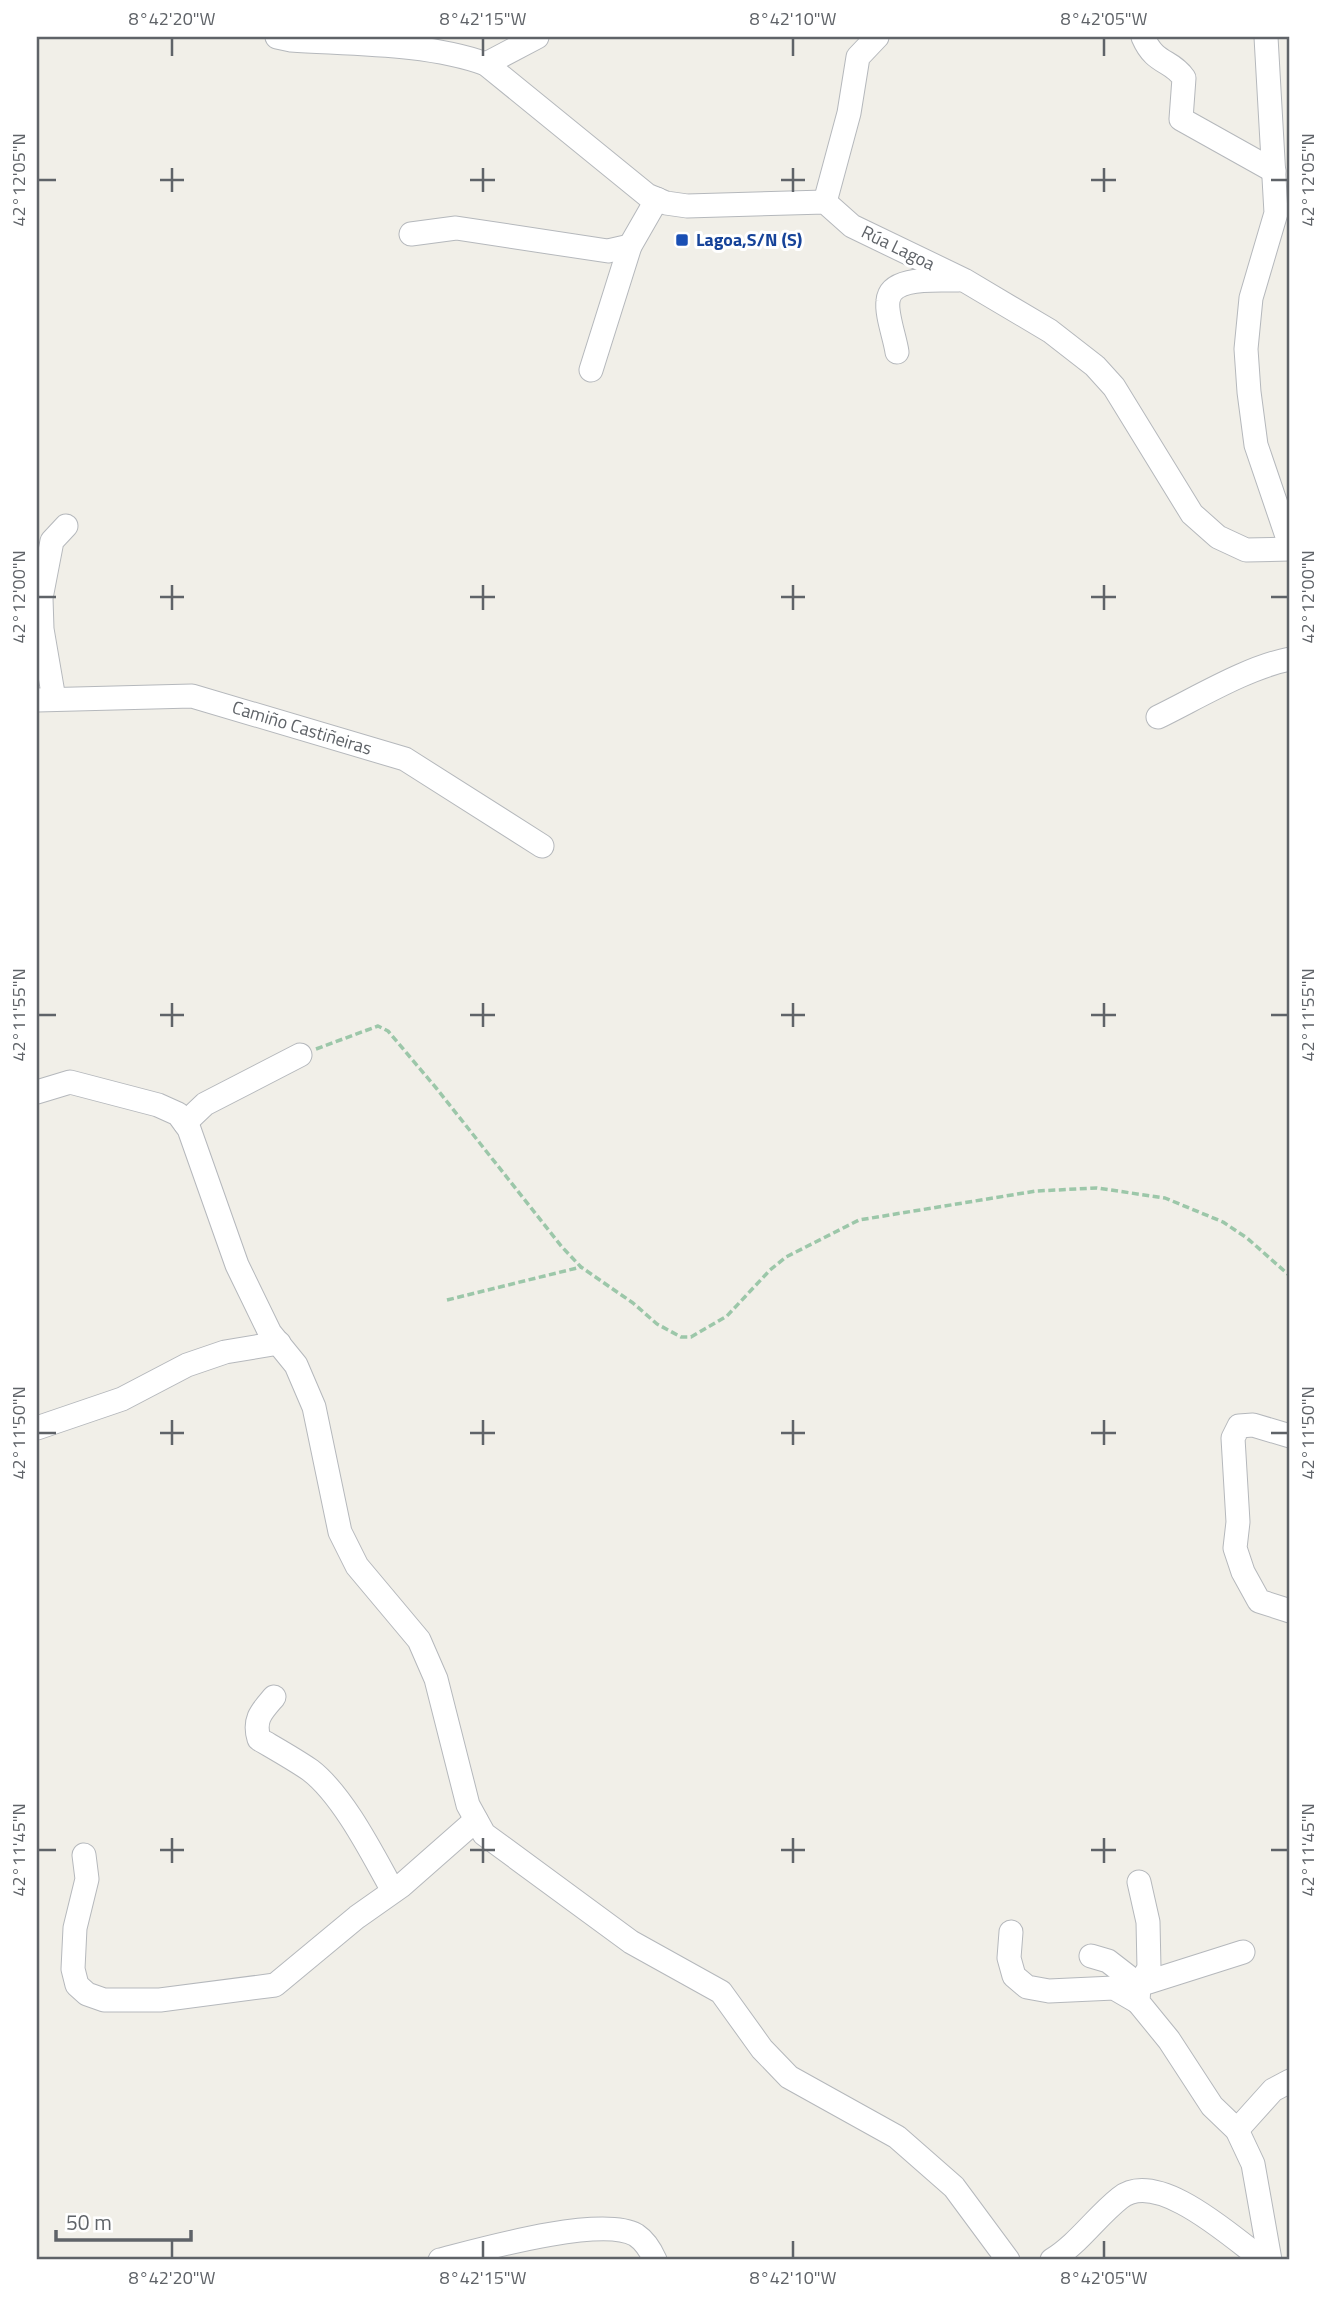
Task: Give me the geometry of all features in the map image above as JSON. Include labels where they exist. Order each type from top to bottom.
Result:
[{"type":"street","points":[[277,37],[403,48],[468,57],[486,64],[647,195],[687,206],[825,201],[849,113],[858,57],[877,37]]},
{"type":"street","points":[[486,64],[537,37]]},
{"type":"street","points":[[1143,37],[1157,59],[1179,71],[1184,78],[1181,118],[1274,171]]},
{"type":"street","points":[[1266,37],[1276,213],[1251,298],[1246,349],[1256,445],[1290,547]]},
{"type":"street","points":[[591,370],[630,246],[657,199]]},
{"type":"street","name":"Rúa Lagoa","points":[[825,201],[852,226],[964,280],[1050,331],[1095,366],[1114,387],[1192,514],[1218,537],[1246,550],[1290,547]]},
{"type":"street","points":[[411,234],[456,228],[608,251],[630,246]]},
{"type":"street","points":[[897,352],[888,300],[894,289],[909,281],[964,280]]},
{"type":"street","points":[[45,699],[41,598],[52,541],[66,526]]},
{"type":"street","points":[[1158,718],[1221,686],[1290,660]]},
{"type":"street","name":"Camiño Castiñeiras","points":[[45,699],[192,695],[405,759],[542,846]]},
{"type":"street","points":[[185,1123],[205,1104],[300,1055]]},
{"type":"street","points":[[37,1092],[70,1083],[158,1105],[178,1114],[189,1129],[237,1265],[270,1333],[296,1365],[314,1407],[340,1532],[357,1566],[419,1640],[436,1679],[468,1805],[484,1835],[631,1941],[721,1992],[762,2049],[789,2077],[897,2137],[954,2187],[1009,2260]]},
{"type":"street","points":[[37,1428],[122,1399],[187,1365],[225,1352],[278,1343]]},
{"type":"street","points":[[1290,1436],[1253,1425],[1239,1426],[1233,1438],[1238,1522],[1235,1548],[1243,1572],[1259,1601],[1290,1611]]},
{"type":"street","points":[[274,1697],[258,1715],[256,1727],[259,1739],[311,1771],[328,1789],[363,1836],[393,1891]]},
{"type":"street","points":[[83,1855],[87,1879],[75,1928],[73,1969],[77,1985],[87,1994],[104,2000],[160,2000],[275,1984],[393,1891],[476,1820]]},
{"type":"street","points":[[1138,1993],[1149,1968],[1147,1922],[1139,1882]]},
{"type":"street","points":[[1011,1932],[1009,1958],[1014,1976],[1027,1987],[1049,1991],[1114,1988],[1138,1993],[1243,1952]]},
{"type":"street","points":[[1091,1956],[1108,1961],[1138,1993],[1212,2106],[1237,2130],[1253,2164],[1270,2260]]},
{"type":"street","points":[[1237,2130],[1272,2090],[1290,2081]]},
{"type":"street","points":[[1052,2260],[1121,2197],[1135,2189],[1159,2191],[1194,2210],[1263,2260]]},
{"type":"street","points":[[440,2260],[507,2242],[561,2233],[611,2229],[635,2235],[650,2249],[655,2260]]},
{"type":"path","points":[[300,1055],[367,1029],[378,1026],[388,1031],[581,1267],[633,1303],[671,1334],[681,1338],[691,1336],[727,1316],[786,1256],[859,1220],[1036,1191],[1097,1188],[1165,1198],[1223,1222],[1290,1276]]},
{"type":"path","points":[[447,1300],[538,1280],[581,1267]]},
{"type":"place","name":"Lagoa,S/N (S)","points":[[682,240]]}]
